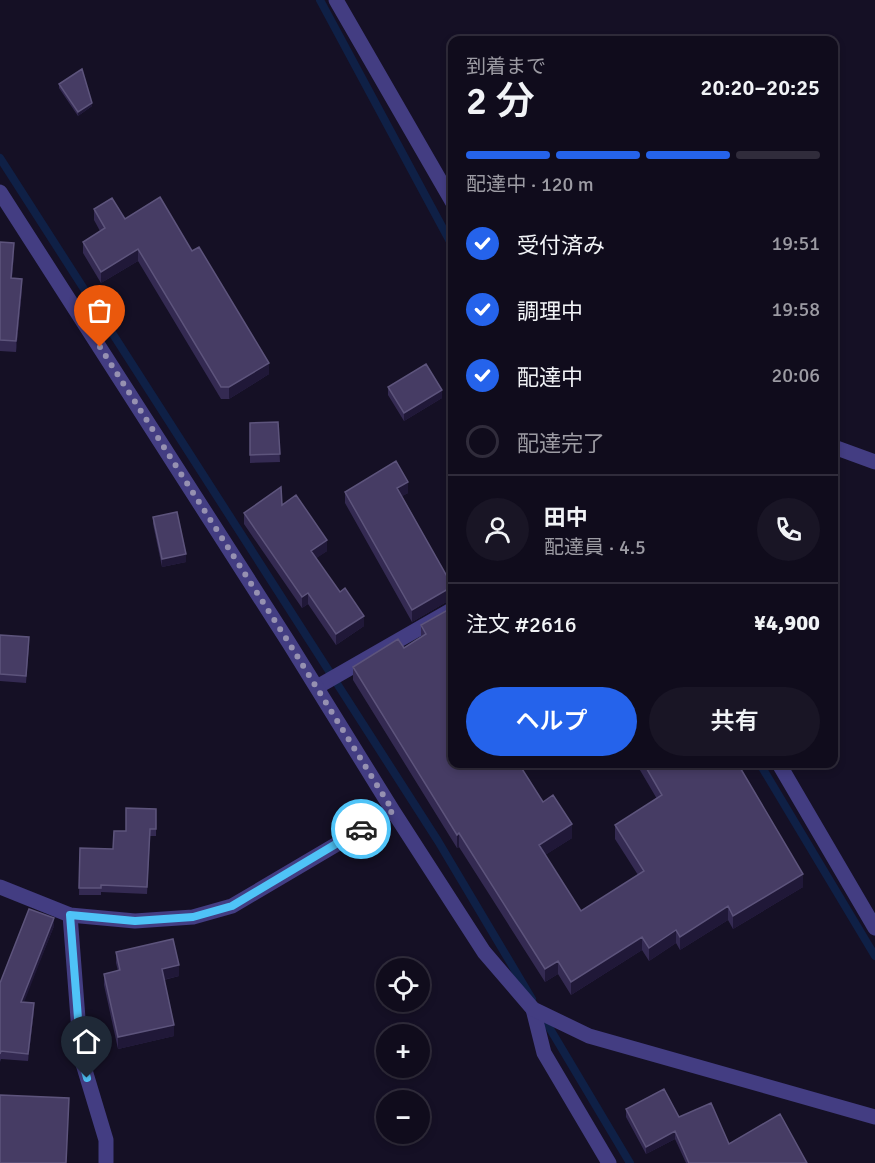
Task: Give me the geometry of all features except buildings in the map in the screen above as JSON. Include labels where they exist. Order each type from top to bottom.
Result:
[{"type":"street","points":[[336,0],[448,193]]},
{"type":"street","points":[[0,192],[484,952],[533,1009],[589,1036],[875,1117]]},
{"type":"street","points":[[838,448],[875,462]]},
{"type":"street","points":[[316,687],[448,612]]},
{"type":"street","points":[[781,768],[875,928]]},
{"type":"street","points":[[0,886],[70,915],[135,921],[193,917],[232,906],[393,811]]},
{"type":"street","points":[[70,915],[81,1057],[106,1140],[106,1163]]},
{"type":"street","points":[[533,1009],[544,1053],[609,1163]]},
{"type":"waterway","points":[[320,0],[448,238]]},
{"type":"waterway","points":[[0,158],[438,841],[532,999]]},
{"type":"waterway","points":[[762,768],[875,956]]},
{"type":"waterway","points":[[543,1017],[630,1163]]},
{"type":"way so far","points":[[100,347],[393,811],[361,829]]},
{"type":"route","points":[[87,1078],[81,1057],[70,915],[135,921],[193,917],[232,906],[361,829]]}]
